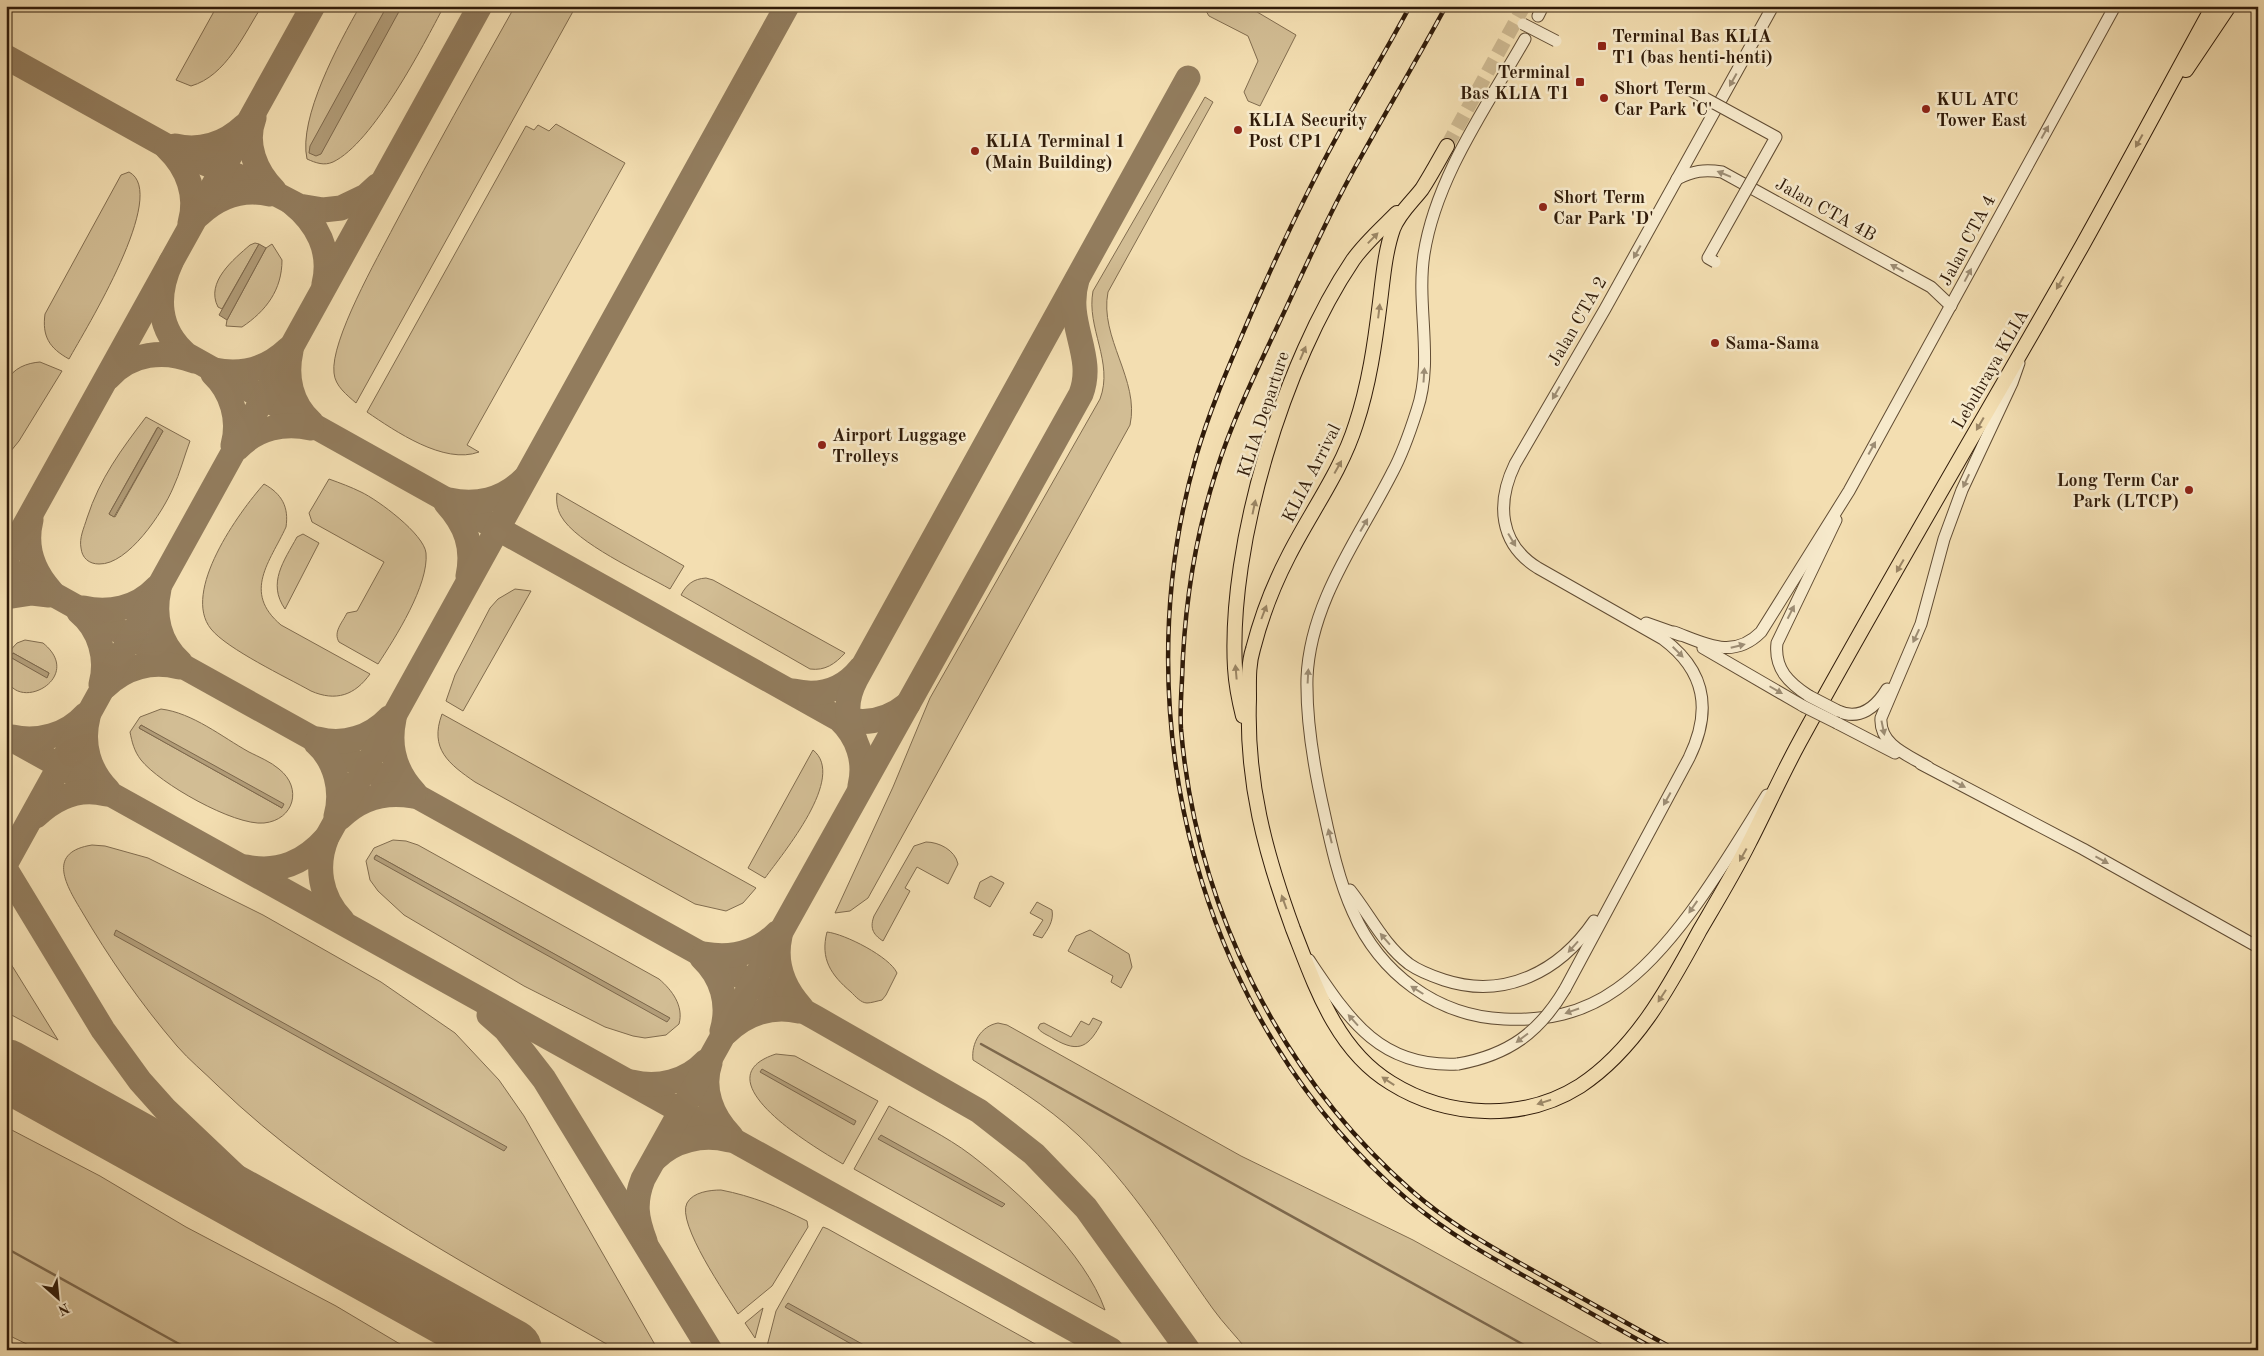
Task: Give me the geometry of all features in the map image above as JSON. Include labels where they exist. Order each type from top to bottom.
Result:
[{"type":"main road","name":"Lebuhraya KLIA","points":[[1247,737],[1250,774],[1270,865],[1300,948],[1330,1017],[1355,1052],[1388,1082],[1421,1098],[1470,1110],[1510,1110],[1544,1103],[1577,1088],[1612,1060],[1651,1013],[1673,980],[1748,845],[1796,749],[2028,341],[2213,6]]},
{"type":"main road","points":[[2153,115],[2196,57],[2229,6]]},
{"type":"main road","name":"KLIA Departure","points":[[1247,737],[1235,668],[1235,630],[1244,555],[1257,493],[1273,434],[1312,333],[1354,259],[1399,211],[1444,144]]},
{"type":"main road","name":"KLIA Arrival","points":[[1247,737],[1250,658],[1263,614],[1286,559],[1343,458],[1355,429],[1369,374],[1385,263],[1392,231],[1402,213],[1430,177],[1444,144]]},
{"type":"street","name":"Jalan CTA 2","points":[[1623,616],[1538,568],[1526,558],[1507,531],[1503,511],[1504,494],[1515,464],[1773,6]]},
{"type":"street","name":"Jalan CTA 4","points":[[1849,491],[2115,6]]},
{"type":"street","points":[[1523,24],[1556,41]]},
{"type":"street","points":[[1525,39],[1452,170],[1438,200],[1427,239],[1422,272],[1424,373],[1419,406],[1402,454],[1346,557],[1321,612],[1314,634],[1307,675],[1310,728],[1320,792],[1330,838],[1352,911],[1371,944],[1392,971],[1415,990],[1447,1006],[1478,1016],[1530,1020],[1562,1015],[1598,1001],[1617,989],[1658,952],[1706,887],[1796,749]]},
{"type":"street","points":[[1690,90],[1776,137],[1708,258],[1715,262]]},
{"type":"street","name":"Jalan CTA 4B","points":[[1677,179],[1692,171],[1706,169],[1722,172],[1931,287],[1951,306]]},
{"type":"street","points":[[2028,341],[2012,383],[1962,490],[1944,539],[1921,624],[1881,718],[1882,732],[1890,744],[1928,767],[2084,849],[2258,947]]},
{"type":"street","points":[[1623,616],[1720,648],[1739,646],[1755,638],[1761,632],[1849,491]]},
{"type":"street","points":[[1849,491],[1777,643],[1777,660],[1785,677],[1806,700],[1837,723],[1890,751],[1928,767]]},
{"type":"street","points":[[1300,948],[1350,1018],[1378,1044],[1414,1061],[1435,1064],[1458,1064],[1487,1057],[1520,1040],[1546,1017],[1565,989],[1622,879],[1696,745],[1700,733],[1703,708],[1698,682],[1681,654],[1663,638],[1623,616]]},
{"type":"street","points":[[1674,632],[1806,700],[1852,715],[1870,709],[1884,695],[1902,666]]},
{"type":"street","points":[[1344,883],[1374,927],[1411,965],[1455,984],[1484,986],[1519,982],[1548,969],[1589,928],[1622,879]]},
{"type":"shaded area","points":[[217,6],[262,6],[233,53],[214,73],[203,81],[191,86],[176,80]]},
{"type":"shaded area","points":[[360,6],[444,6],[396,92],[364,135],[348,151],[333,162],[326,164],[317,163],[307,159],[306,142],[314,102],[332,60]]},
{"type":"shaded area","points":[[387,6],[402,6],[321,154],[316,156],[309,153],[310,146]]},
{"type":"shaded area","points":[[515,6],[576,6],[356,403],[339,386],[334,373],[339,341],[347,321],[356,299],[409,198]]},
{"type":"shaded area","points":[[1203,6],[1247,6],[1296,35],[1260,106],[1248,101],[1244,92],[1258,61],[1248,36],[1209,16]]},
{"type":"shaded area","points":[[1205,97],[1213,102],[1108,292],[1109,326],[1130,392],[1132,408],[1130,425],[868,898],[850,911],[835,913],[893,787],[930,698],[1100,399],[1104,372],[1093,318],[1093,291]]},
{"type":"shaded area","points":[[556,124],[625,163],[467,445],[479,452],[465,455],[451,454],[420,444],[367,412],[526,126],[534,130],[538,125],[549,131]]},
{"type":"shaded area","points":[[129,172],[139,185],[139,206],[132,233],[106,293],[69,359],[56,350],[48,341],[44,322],[45,314],[121,175]]},
{"type":"shaded area","points":[[255,243],[259,244],[222,309],[218,307],[215,289],[218,280],[236,257]]},
{"type":"shaded area","points":[[259,244],[266,248],[227,320],[219,315]]},
{"type":"shaded area","points":[[272,244],[282,260],[279,281],[271,299],[251,321],[242,327],[226,326],[227,320],[266,248]]},
{"type":"shaded area","points":[[40,362],[62,371],[19,441],[6,457],[5,406],[7,381],[21,367]]},
{"type":"shaded area","points":[[146,417],[190,441],[178,477],[153,523],[133,547],[110,562],[92,563],[84,557],[81,540],[92,504],[105,477]],"holes":[[[157,428],[163,431],[115,517],[109,514]]]},
{"type":"shaded area","points":[[158,427],[163,431],[114,517],[109,514]]},
{"type":"shaded area","points":[[329,479],[361,492],[389,510],[409,527],[423,545],[426,553],[422,580],[417,595],[378,664],[339,642],[337,638],[339,628],[347,613],[357,611],[384,562],[312,522],[309,513]]},
{"type":"shaded area","points":[[264,484],[280,497],[285,507],[287,520],[286,527],[263,577],[261,589],[263,601],[269,613],[281,625],[370,674],[351,692],[329,696],[311,691],[258,662],[219,637],[211,629],[204,613],[203,595],[208,574],[217,553],[228,532]]},
{"type":"shaded area","points":[[557,493],[684,566],[670,589],[611,557],[580,537],[561,516],[557,505]]},
{"type":"shaded area","points":[[303,534],[319,543],[285,609],[277,590],[279,572],[297,537]]},
{"type":"shaded area","points":[[706,578],[713,580],[845,653],[829,666],[820,669],[810,669],[681,595],[691,583]]},
{"type":"shaded area","points":[[515,589],[531,591],[463,711],[446,701],[455,675],[490,608],[498,599]]},
{"type":"shaded area","points":[[25,640],[43,643],[54,656],[57,668],[53,678],[35,692],[24,692],[14,689],[7,679],[6,655],[17,643]],"holes":[[[13,653],[49,673],[47,677],[11,657]]]},
{"type":"shaded area","points":[[13,653],[49,673],[47,678],[10,657]]},
{"type":"shaded area","points":[[161,709],[173,711],[196,720],[272,764],[279,769],[291,785],[293,794],[288,810],[274,821],[264,823],[251,822],[235,818],[180,791],[150,769],[137,753],[130,732],[140,717]],"holes":[[[141,725],[282,808],[139,728]]]},
{"type":"shaded area","points":[[442,714],[756,888],[743,903],[726,911],[695,904],[475,782],[457,769],[444,754],[440,746],[438,737]]},
{"type":"shaded area","points":[[141,725],[284,804],[282,808],[139,728]]},
{"type":"shaded area","points":[[813,750],[821,762],[822,778],[818,796],[797,834],[765,878],[748,868]]},
{"type":"shaded area","points":[[393,840],[406,841],[418,845],[659,979],[676,999],[680,1011],[679,1024],[666,1035],[645,1038],[633,1036],[605,1027],[524,986],[404,915],[378,891],[370,880],[366,861],[374,848]],"holes":[[[376,855],[669,1018],[374,858]]]},
{"type":"shaded area","points":[[926,842],[936,843],[946,848],[954,855],[958,864],[948,884],[917,867],[905,888],[910,891],[883,941],[876,936],[873,930],[874,916],[914,846]]},
{"type":"shaded area","points":[[92,845],[105,846],[148,858],[263,915],[381,982],[455,1033],[499,1080],[524,1116],[658,1350],[617,1350],[408,1230],[309,1162],[262,1125],[217,1085],[177,1046],[138,997],[114,963],[69,889],[65,879],[65,861],[69,854]]},
{"type":"shaded area","points":[[376,855],[670,1018],[667,1022],[374,859]]},
{"type":"shaded area","points":[[991,876],[1004,883],[990,907],[974,898],[980,882]]},
{"type":"shaded area","points":[[1037,902],[1052,910],[1051,921],[1042,938],[1033,935],[1043,920],[1030,913]]},
{"type":"shaded area","points":[[116,930],[507,1147],[504,1151],[114,935]]},
{"type":"shaded area","points":[[1090,930],[1129,954],[1132,967],[1121,988],[1111,982],[1113,976],[1068,951],[1076,936]]},
{"type":"shaded area","points":[[827,932],[845,937],[866,947],[893,967],[897,973],[882,1000],[869,1003],[863,1002],[833,973],[826,958],[825,942]]},
{"type":"shaded area","points":[[6,956],[58,1040],[6,1012]]},
{"type":"shaded area","points":[[1093,1018],[1102,1022],[1088,1042],[1077,1047],[1063,1044],[1043,1033],[1038,1028],[1040,1024],[1044,1023],[1071,1037],[1081,1021],[1089,1025]]},
{"type":"shaded area","points":[[998,1023],[1007,1025],[1241,1156],[1413,1240],[1612,1350],[1247,1350],[1213,1309],[1133,1196],[1098,1154],[1053,1114],[973,1060],[974,1047],[978,1036],[987,1028]]},
{"type":"shaded area","points":[[776,1054],[795,1056],[878,1101],[843,1164],[790,1129],[770,1113],[756,1096],[750,1080],[755,1065]]},
{"type":"shaded area","points":[[762,1069],[856,1121],[854,1125],[760,1072]]},
{"type":"shaded area","points":[[889,1106],[961,1148],[1009,1186],[1066,1245],[1095,1288],[1105,1310],[854,1169]]},
{"type":"shaded area","points":[[6,1127],[100,1176],[186,1227],[336,1306],[410,1350],[39,1350],[6,1334]]},
{"type":"shaded area","points":[[881,1135],[1005,1204],[1002,1207],[878,1139]]},
{"type":"shaded area","points":[[721,1190],[744,1195],[776,1207],[807,1221],[808,1227],[772,1286],[738,1314],[695,1242],[686,1213],[687,1203],[693,1196],[707,1191]]},
{"type":"shaded area","points":[[823,1227],[1046,1350],[766,1350],[776,1311]]},
{"type":"shaded area","points":[[788,1303],[873,1350],[862,1350],[785,1307]]},
{"type":"shaded area","points":[[763,1308],[755,1338],[745,1323]]},
{"type":"waterway","points":[[981,1044],[1533,1350]]},
{"type":"waterway","points":[[6,1248],[190,1350]]},
{"type":"taxiway","points":[[6,559],[313,6]]},
{"type":"taxiway","points":[[6,863],[480,6]]},
{"type":"taxiway","points":[[342,920],[329,901],[322,881],[321,859],[327,837],[787,6]]},
{"type":"taxiway","points":[[6,57],[179,153],[253,182],[299,206],[323,210],[341,208],[366,196],[377,186]]},
{"type":"taxiway","points":[[854,737],[849,722],[848,701],[856,679],[1188,78]]},
{"type":"taxiway","points":[[254,118],[251,128],[251,147],[257,166],[274,190]]},
{"type":"taxiway","points":[[175,146],[194,148],[212,145],[229,138],[244,126]]},
{"type":"taxiway","points":[[167,148],[186,173],[193,203],[190,223]]},
{"type":"taxiway","points":[[199,215],[223,198],[232,195],[250,192],[270,194]]},
{"type":"taxiway","points":[[292,203],[309,219],[324,249],[326,260],[324,284]]},
{"type":"taxiway","points":[[171,262],[163,287],[162,312],[170,335],[187,355],[839,719],[846,726],[859,750],[862,768],[860,786]]},
{"type":"taxiway","points":[[645,1241],[637,1210],[638,1195],[643,1179],[1081,394],[1085,380],[1085,366],[1074,310],[1077,280]]},
{"type":"taxiway","points":[[214,370],[235,372],[254,369],[272,361],[288,349]]},
{"type":"taxiway","points":[[291,351],[289,361],[291,389],[299,407],[311,422]]},
{"type":"taxiway","points":[[109,377],[127,363],[148,356],[171,355],[194,361]]},
{"type":"taxiway","points":[[213,374],[225,389],[233,407],[236,426],[233,445]]},
{"type":"taxiway","points":[[238,448],[245,441],[271,428],[281,426],[311,428]]},
{"type":"taxiway","points":[[449,500],[459,502],[489,500],[507,492],[523,480]]},
{"type":"taxiway","points":[[446,503],[459,520],[467,537],[470,555],[468,576]]},
{"type":"taxiway","points":[[31,520],[29,540],[32,558],[39,575],[51,591]]},
{"type":"taxiway","points":[[6,568],[816,1018],[979,1111],[1034,1154],[1086,1208],[1188,1350]]},
{"type":"taxiway","points":[[83,608],[93,610],[122,608],[140,600],[156,588]]},
{"type":"taxiway","points":[[159,589],[157,599],[159,628],[167,646],[180,662]]},
{"type":"taxiway","points":[[6,597],[32,593],[49,595]]},
{"type":"taxiway","points":[[79,612],[92,627],[100,645],[103,655],[101,684]]},
{"type":"taxiway","points":[[105,687],[121,674],[139,667],[159,664],[179,667]]},
{"type":"taxiway","points":[[793,691],[812,693],[830,690],[846,682],[860,669]]},
{"type":"taxiway","points":[[834,715],[854,721],[873,721],[891,715],[908,704]]},
{"type":"taxiway","points":[[12,737],[32,739],[52,736],[70,728],[85,715]]},
{"type":"taxiway","points":[[88,717],[85,737],[88,756],[91,766],[101,783],[108,790]]},
{"type":"taxiway","points":[[318,739],[338,741],[356,738],[374,730],[389,718]]},
{"type":"taxiway","points":[[394,719],[392,739],[395,759],[402,777],[415,793]]},
{"type":"taxiway","points":[[6,736],[1111,1350]]},
{"type":"taxiway","points":[[316,743],[329,758],[336,777],[339,797],[336,816]]},
{"type":"taxiway","points":[[36,816],[44,809],[69,795],[87,792],[106,794]]},
{"type":"taxiway","points":[[340,818],[356,805],[383,795],[413,796]]},
{"type":"taxiway","points":[[246,867],[269,869],[291,864],[310,853],[327,837]]},
{"type":"taxiway","points":[[6,870],[103,1030],[140,1081],[165,1109],[242,1182],[306,1236]]},
{"type":"taxiway","points":[[704,954],[724,956],[744,953],[761,945],[777,933]]},
{"type":"taxiway","points":[[780,936],[778,946],[779,965],[789,991],[801,1007]]},
{"type":"taxiway","points":[[702,958],[715,974],[722,992],[725,1011],[722,1031]]},
{"type":"taxiway","points":[[726,1033],[742,1020],[760,1012],[779,1009],[799,1011]]},
{"type":"taxiway","points":[[489,1015],[506,1030],[544,1079],[710,1350]]},
{"type":"taxiway","points":[[632,1082],[642,1084],[672,1082],[690,1074],[705,1062]]},
{"type":"taxiway","points":[[710,1063],[707,1083],[710,1102],[718,1120],[731,1136]]},
{"type":"taxiway","points":[[655,1159],[670,1147],[689,1140],[709,1137],[729,1140]]},
{"type":"runway","points":[[6,1070],[511,1350]]},
{"type":"tunnel","points":[[1447,146],[1524,6]]},
{"type":"railway","points":[[1410,6],[1335,140],[1291,226],[1236,349],[1214,403],[1196,457],[1175,557],[1168,658],[1175,760],[1196,860],[1229,956],[1276,1046],[1336,1128],[1408,1200],[1459,1238],[1657,1350]]},
{"type":"railway","points":[[1446,6],[1329,217],[1245,397],[1229,434],[1216,472],[1196,549],[1185,628],[1181,729],[1190,795],[1205,859],[1226,922],[1252,982],[1284,1040],[1322,1094],[1365,1145],[1412,1191],[1461,1228],[1676,1350]]},
{"type":"place","name":"Terminal Bas KLIA T1 (bas henti-henti)","points":[[1602,46]]},
{"type":"place","name":"Terminal Bas KLIA T1","points":[[1580,82]]},
{"type":"place","name":"Short Term Car Park 'C'","points":[[1604,98]]},
{"type":"place","name":"KUL ATC Tower East","points":[[1926,109]]},
{"type":"place","name":"KLIA Security Post CP1","points":[[1238,130]]},
{"type":"place","name":"KLIA Terminal 1 (Main Building)","points":[[975,151]]},
{"type":"place","name":"Short Term Car Park 'D'","points":[[1543,207]]},
{"type":"place","name":"Sama-Sama","points":[[1715,343]]},
{"type":"place","name":"Airport Luggage Trolleys","points":[[822,445]]},
{"type":"place","name":"Long Term Car Park (LTCP)","points":[[2189,490]]}]
